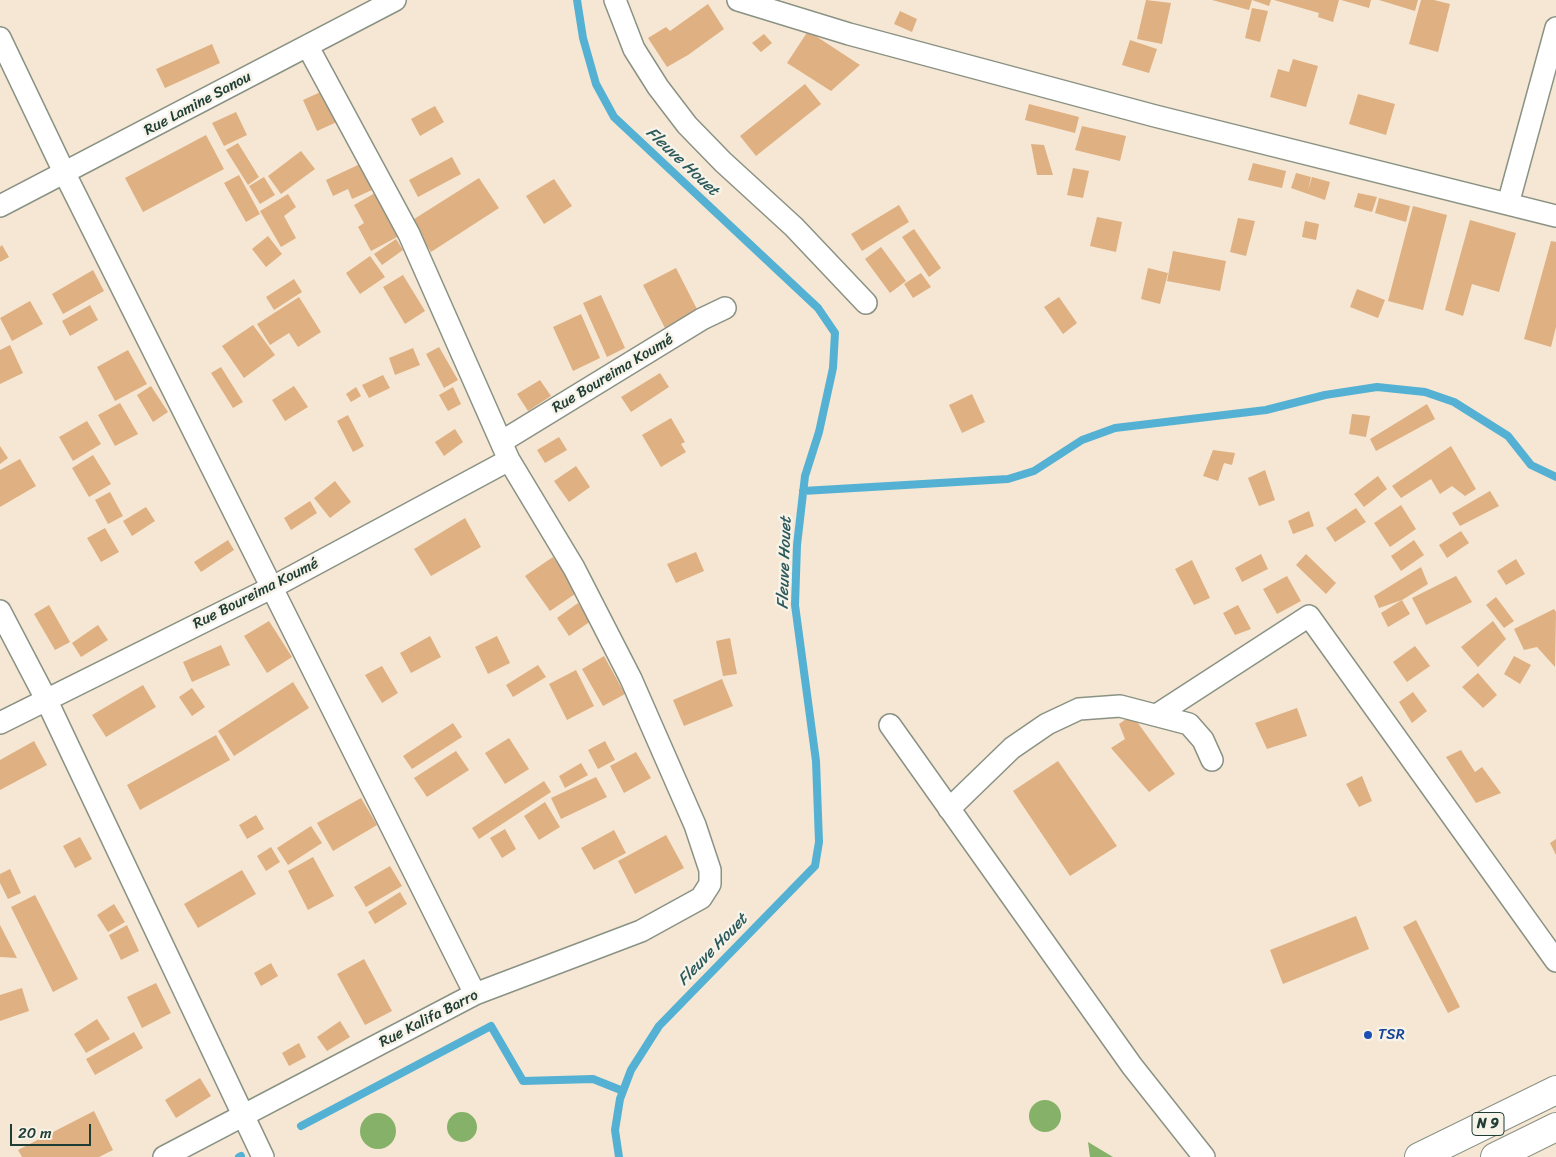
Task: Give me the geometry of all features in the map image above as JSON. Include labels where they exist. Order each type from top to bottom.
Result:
[{"type":"main road","name":"N 9","points":[[1420,1157],[1556,1090]]},
{"type":"main road","name":"N 9","points":[[1495,1157],[1556,1127]]},
{"type":"street","name":"Rue Lamine Sanou","points":[[0,206],[65,174],[395,0]]},
{"type":"street","points":[[614,0],[634,49],[658,87],[687,125],[723,162],[794,227],[866,303]]},
{"type":"street","points":[[738,0],[849,34],[1156,116],[1556,216]]},
{"type":"street","points":[[1508,204],[1556,28]]},
{"type":"street","points":[[0,38],[65,174],[475,994]]},
{"type":"street","points":[[308,47],[409,234],[505,451]]},
{"type":"street","name":"Rue Boureima Koumé","points":[[0,723],[271,588],[505,451],[702,319],[725,308]]},
{"type":"street","name":"Rue Kalifa Barro","points":[[164,1157],[475,994],[641,931],[701,898],[710,884],[710,870],[695,825],[631,679],[574,568],[505,451]]},
{"type":"street","points":[[0,611],[46,699],[263,1157]]},
{"type":"street","points":[[1158,714],[1309,616],[1556,961]]},
{"type":"street","points":[[949,809],[1012,748],[1047,724],[1079,709],[1120,706],[1158,714],[1189,724],[1203,740],[1212,760]]},
{"type":"street","points":[[890,726],[1132,1066],[1204,1157]]},
{"type":"green space","points":[[1045,1100],[1056,1105],[1061,1116],[1056,1127],[1045,1132],[1034,1127],[1029,1116],[1034,1105]]},
{"type":"green space","points":[[462,1112],[468,1113],[476,1121],[476,1133],[468,1141],[462,1142],[456,1141],[448,1133],[447,1127],[448,1121],[456,1113]]},
{"type":"green space","points":[[378,1113],[385,1114],[391,1118],[395,1124],[395,1138],[391,1144],[385,1148],[378,1149],[371,1148],[365,1144],[361,1138],[360,1131],[361,1124],[365,1118],[371,1114]]},
{"type":"green space","points":[[1088,1142],[1113,1157],[1090,1157]]},
{"type":"building","points":[[1146,0],[1171,3],[1162,44],[1137,39]]},
{"type":"building","points":[[1212,0],[1252,0],[1249,10]]},
{"type":"building","points":[[1252,0],[1271,0],[1269,6]]},
{"type":"building","points":[[1274,0],[1339,0],[1333,22],[1318,17],[1319,13]]},
{"type":"building","points":[[1341,0],[1371,0],[1369,8]]},
{"type":"building","points":[[1379,0],[1418,0],[1415,11]]},
{"type":"building","points":[[1421,0],[1434,0],[1450,4],[1438,52],[1409,44]]},
{"type":"building","points":[[708,4],[724,29],[688,55],[667,67],[648,38],[666,27],[670,31]]},
{"type":"building","points":[[1252,8],[1268,11],[1260,42],[1245,38]]},
{"type":"building","points":[[900,11],[917,19],[912,32],[894,24]]},
{"type":"building","points":[[808,31],[860,65],[831,91],[787,63]]},
{"type":"building","points":[[764,34],[772,43],[761,52],[752,43]]},
{"type":"building","points":[[1130,40],[1157,49],[1149,73],[1122,65]]},
{"type":"building","points":[[212,44],[220,63],[165,88],[156,69]]},
{"type":"building","points":[[1293,59],[1318,66],[1306,107],[1270,97],[1278,69],[1289,72]]},
{"type":"building","points":[[805,84],[821,104],[756,156],[740,136]]},
{"type":"building","points":[[325,90],[339,121],[317,131],[303,100]]},
{"type":"building","points":[[1358,94],[1395,104],[1386,135],[1349,124]]},
{"type":"building","points":[[1029,104],[1079,117],[1075,133],[1025,120]]},
{"type":"building","points":[[435,106],[444,122],[420,136],[411,119]]},
{"type":"building","points":[[236,112],[247,135],[224,146],[212,123]]},
{"type":"building","points":[[1082,126],[1126,136],[1120,161],[1075,150]]},
{"type":"building","points":[[206,135],[224,169],[143,212],[125,178]]},
{"type":"building","points":[[238,143],[259,177],[248,185],[226,150]]},
{"type":"building","points":[[1031,144],[1044,145],[1053,175],[1037,175]]},
{"type":"building","points":[[301,151],[315,169],[281,194],[268,176]]},
{"type":"building","points":[[452,157],[461,174],[418,197],[409,180]]},
{"type":"building","points":[[1253,163],[1286,171],[1282,188],[1248,180]]},
{"type":"building","points":[[360,164],[372,190],[352,199],[348,189],[333,196],[326,180]]},
{"type":"building","points":[[1073,168],[1089,171],[1083,198],[1067,195]]},
{"type":"building","points":[[1296,173],[1311,177],[1308,190],[1312,177],[1330,182],[1325,200],[1291,188]]},
{"type":"building","points":[[239,175],[260,214],[246,222],[224,183]]},
{"type":"building","points":[[264,177],[275,195],[260,204],[249,186]]},
{"type":"building","points":[[479,178],[499,208],[431,252],[411,221]]},
{"type":"building","points":[[554,179],[572,206],[544,224],[526,196]]},
{"type":"building","points":[[375,193],[399,236],[371,251],[358,227],[364,223],[354,205]]},
{"type":"building","points":[[1358,193],[1377,197],[1372,212],[1354,207]]},
{"type":"building","points":[[288,194],[296,207],[284,216],[296,238],[281,247],[260,211]]},
{"type":"building","points":[[1379,198],[1410,206],[1406,222],[1375,213]]},
{"type":"building","points":[[899,205],[909,222],[862,251],[851,234]]},
{"type":"building","points":[[1413,206],[1447,215],[1423,310],[1388,301]]},
{"type":"building","points":[[1097,217],[1122,222],[1116,252],[1090,246]]},
{"type":"building","points":[[1238,218],[1255,221],[1246,256],[1230,252]]},
{"type":"building","points":[[1470,220],[1516,233],[1499,292],[1472,284],[1463,316],[1445,310]]},
{"type":"building","points":[[1305,221],[1319,224],[1316,240],[1302,237]]},
{"type":"building","points":[[914,229],[941,268],[929,277],[902,237]]},
{"type":"building","points":[[268,236],[282,254],[266,267],[252,249]]},
{"type":"building","points":[[396,239],[403,250],[382,265],[374,254]]},
{"type":"building","points":[[1551,241],[1556,242],[1556,327],[1551,347],[1524,339]]},
{"type":"building","points":[[2,245],[9,257],[0,262],[0,247]]},
{"type":"building","points":[[881,247],[906,281],[890,293],[865,259]]},
{"type":"building","points":[[1173,251],[1226,261],[1220,291],[1167,281]]},
{"type":"building","points":[[370,256],[385,277],[360,294],[346,273]]},
{"type":"building","points":[[676,268],[702,319],[669,336],[643,285]]},
{"type":"building","points":[[1148,268],[1168,273],[1160,304],[1141,299]]},
{"type":"building","points":[[93,270],[104,291],[63,314],[52,294]]},
{"type":"building","points":[[921,273],[931,287],[913,298],[904,284]]},
{"type":"building","points":[[403,275],[425,311],[405,324],[383,287]]},
{"type":"building","points":[[294,279],[302,292],[274,310],[266,297]]},
{"type":"building","points":[[1357,289],[1385,300],[1378,318],[1350,307]]},
{"type":"building","points":[[601,295],[625,348],[607,357],[583,303]]},
{"type":"building","points":[[299,297],[321,332],[298,347],[289,333],[270,345],[257,324]]},
{"type":"building","points":[[1059,297],[1077,323],[1063,334],[1044,307]]},
{"type":"building","points":[[30,301],[43,324],[12,341],[0,318]]},
{"type":"building","points":[[90,305],[98,320],[70,336],[62,321]]},
{"type":"building","points":[[581,314],[600,358],[573,371],[553,327]]},
{"type":"building","points":[[253,325],[275,355],[244,378],[222,346]]},
{"type":"building","points":[[10,345],[23,373],[0,384],[0,350]]},
{"type":"building","points":[[439,347],[458,380],[444,388],[426,354]]},
{"type":"building","points":[[413,348],[420,365],[395,375],[389,358]]},
{"type":"building","points":[[128,350],[147,384],[115,401],[97,367]]},
{"type":"building","points":[[221,367],[243,402],[233,408],[211,373]]},
{"type":"building","points":[[660,373],[669,387],[631,412],[621,397]]},
{"type":"building","points":[[383,375],[390,388],[369,398],[362,385]]},
{"type":"building","points":[[540,380],[551,396],[528,411],[517,394]]},
{"type":"building","points":[[151,386],[168,412],[153,422],[137,395]]},
{"type":"building","points":[[294,386],[308,407],[285,421],[272,400]]},
{"type":"building","points":[[356,387],[361,396],[351,402],[346,394]]},
{"type":"building","points":[[453,387],[461,404],[448,411],[439,395]]},
{"type":"building","points":[[972,394],[985,422],[962,433],[949,405]]},
{"type":"building","points":[[120,403],[138,434],[115,446],[98,415]]},
{"type":"building","points":[[1427,404],[1435,419],[1376,451],[1370,439]]},
{"type":"building","points":[[1352,414],[1370,416],[1366,437],[1349,434]]},
{"type":"building","points":[[348,415],[364,446],[353,452],[337,421]]},
{"type":"building","points":[[671,418],[685,442],[681,444],[686,452],[661,467],[642,435]]},
{"type":"building","points":[[87,421],[101,444],[73,461],[59,437]]},
{"type":"building","points":[[455,429],[463,442],[444,456],[435,442]]},
{"type":"building","points":[[559,437],[567,450],[545,463],[537,450]]},
{"type":"building","points":[[0,446],[8,458],[0,464]]},
{"type":"building","points":[[1451,446],[1476,489],[1465,496],[1452,486],[1440,494],[1431,479],[1401,498],[1392,486]]},
{"type":"building","points":[[1213,450],[1235,453],[1232,465],[1224,463],[1218,481],[1203,476]]},
{"type":"building","points":[[93,455],[111,484],[89,497],[72,468]]},
{"type":"building","points":[[20,459],[36,486],[0,507],[0,470]]},
{"type":"building","points":[[576,466],[590,487],[569,502],[554,481]]},
{"type":"building","points":[[1265,470],[1275,500],[1259,506],[1248,478]]},
{"type":"building","points":[[1378,476],[1387,489],[1364,507],[1354,494]]},
{"type":"building","points":[[335,481],[351,502],[330,518],[314,498]]},
{"type":"building","points":[[1490,491],[1499,506],[1460,526],[1452,513]]},
{"type":"building","points":[[110,492],[123,516],[108,524],[95,500]]},
{"type":"building","points":[[310,501],[317,513],[291,530],[284,518]]},
{"type":"building","points":[[1401,505],[1416,529],[1390,547],[1374,523]]},
{"type":"building","points":[[146,507],[155,521],[132,536],[123,521]]},
{"type":"building","points":[[1356,508],[1366,522],[1335,542],[1326,528]]},
{"type":"building","points":[[1309,511],[1314,526],[1293,534],[1288,521]]},
{"type":"building","points":[[465,518],[481,547],[431,576],[414,549]]},
{"type":"building","points":[[105,528],[119,552],[101,562],[87,538]]},
{"type":"building","points":[[1461,531],[1469,543],[1447,558],[1439,545]]},
{"type":"building","points":[[228,540],[234,550],[201,572],[194,562]]},
{"type":"building","points":[[1414,540],[1424,555],[1401,571],[1391,556]]},
{"type":"building","points":[[696,552],[704,571],[676,583],[667,564]]},
{"type":"building","points":[[1261,554],[1268,569],[1242,582],[1235,568]]},
{"type":"building","points":[[1306,554],[1336,583],[1326,594],[1296,565]]},
{"type":"building","points":[[553,557],[578,592],[550,611],[525,576]]},
{"type":"building","points":[[1516,559],[1525,574],[1506,585],[1497,571]]},
{"type":"building","points":[[1192,560],[1210,598],[1194,605],[1175,569]]},
{"type":"building","points":[[1421,567],[1428,584],[1402,600],[1379,608],[1374,596]]},
{"type":"building","points":[[1287,576],[1301,601],[1277,614],[1263,589]]},
{"type":"building","points":[[1456,576],[1472,602],[1426,625],[1412,598]]},
{"type":"building","points":[[1496,597],[1514,621],[1504,628],[1486,605]]},
{"type":"building","points":[[1402,600],[1410,614],[1388,627],[1381,613]]},
{"type":"building","points":[[578,603],[591,621],[569,636],[557,618]]},
{"type":"building","points":[[49,605],[70,642],[55,650],[34,614]]},
{"type":"building","points":[[1238,605],[1251,629],[1235,635],[1223,613]]},
{"type":"building","points":[[1554,609],[1556,612],[1555,667],[1537,647],[1524,650],[1514,629]]},
{"type":"building","points":[[269,621],[292,657],[267,673],[244,636]]},
{"type":"building","points":[[1493,621],[1506,639],[1478,667],[1461,647]]},
{"type":"building","points":[[98,625],[108,640],[81,657],[72,643]]},
{"type":"building","points":[[430,636],[441,657],[411,673],[400,653]]},
{"type":"building","points":[[497,636],[510,663],[488,674],[475,647]]},
{"type":"building","points":[[730,638],[737,674],[723,676],[716,641]]},
{"type":"building","points":[[221,645],[230,665],[192,682],[183,662]]},
{"type":"building","points":[[1415,646],[1430,666],[1407,682],[1393,662]]},
{"type":"building","points":[[604,656],[625,694],[603,706],[582,669]]},
{"type":"building","points":[[1514,656],[1531,665],[1520,684],[1504,674]]},
{"type":"building","points":[[538,665],[546,677],[513,697],[506,685]]},
{"type":"building","points":[[382,666],[398,693],[382,703],[365,675]]},
{"type":"building","points":[[576,670],[594,706],[567,720],[549,684]]},
{"type":"building","points":[[1478,673],[1497,695],[1483,708],[1462,687]]},
{"type":"building","points":[[722,679],[733,706],[684,726],[673,700]]},
{"type":"building","points":[[293,682],[309,708],[234,756],[218,731]]},
{"type":"building","points":[[143,685],[156,707],[106,737],[92,715]]},
{"type":"building","points":[[192,688],[205,707],[192,716],[179,697]]},
{"type":"building","points":[[1413,692],[1427,711],[1412,723],[1399,702]]},
{"type":"building","points":[[1297,708],[1307,736],[1267,749],[1255,723]]},
{"type":"building","points":[[1132,715],[1175,774],[1149,792],[1111,748],[1125,739],[1119,724]]},
{"type":"building","points":[[453,723],[462,737],[412,769],[403,756]]},
{"type":"building","points":[[216,735],[230,760],[140,810],[127,785]]},
{"type":"building","points":[[509,738],[529,769],[505,784],[485,753]]},
{"type":"building","points":[[34,741],[47,765],[0,790],[0,760]]},
{"type":"building","points":[[605,741],[615,760],[598,769],[588,750]]},
{"type":"building","points":[[1461,750],[1475,772],[1482,767],[1501,793],[1476,803],[1446,757]]},
{"type":"building","points":[[456,751],[469,770],[427,797],[414,778]]},
{"type":"building","points":[[636,752],[651,778],[624,793],[610,766]]},
{"type":"building","points":[[1058,761],[1117,846],[1070,876],[1013,791]]},
{"type":"building","points":[[581,763],[588,775],[565,788],[559,776]]},
{"type":"building","points":[[1362,776],[1372,801],[1359,807],[1346,784]]},
{"type":"building","points":[[596,777],[607,797],[561,819],[551,798]]},
{"type":"building","points":[[544,781],[551,792],[479,839],[472,828]]},
{"type":"building","points":[[361,798],[377,825],[333,851],[317,823]]},
{"type":"building","points":[[545,802],[560,827],[539,840],[524,816]]},
{"type":"building","points":[[256,815],[264,829],[247,839],[239,825]]},
{"type":"building","points":[[311,826],[322,843],[288,865],[277,848]]},
{"type":"building","points":[[505,829],[516,849],[502,858],[490,838]]},
{"type":"building","points":[[614,830],[626,853],[594,870],[581,848]]},
{"type":"building","points":[[666,835],[684,868],[635,894],[618,861]]},
{"type":"building","points":[[80,837],[92,859],[75,868],[63,846]]},
{"type":"building","points":[[1556,839],[1556,855],[1550,843]]},
{"type":"building","points":[[271,847],[280,862],[266,871],[257,856]]},
{"type":"building","points":[[313,857],[334,896],[308,910],[288,871]]},
{"type":"building","points":[[390,866],[402,886],[366,907],[354,887]]},
{"type":"building","points":[[10,869],[21,893],[8,899],[0,883],[0,874]]},
{"type":"building","points":[[242,870],[256,894],[198,928],[184,904]]},
{"type":"building","points":[[400,892],[407,904],[375,924],[368,912]]},
{"type":"building","points":[[35,895],[78,979],[53,992],[11,907]]},
{"type":"building","points":[[114,904],[125,922],[108,932],[97,915]]},
{"type":"building","points":[[1356,916],[1369,949],[1283,984],[1270,950]]},
{"type":"building","points":[[1416,920],[1460,1007],[1448,1013],[1403,927]]},
{"type":"building","points":[[0,925],[17,958],[0,957]]},
{"type":"building","points":[[127,925],[139,951],[121,960],[109,935]]},
{"type":"building","points":[[364,959],[392,1011],[365,1025],[337,974]]},
{"type":"building","points":[[271,963],[278,976],[261,986],[254,973]]},
{"type":"building","points":[[156,983],[171,1013],[142,1028],[127,997]]},
{"type":"building","points":[[22,988],[29,1011],[0,1021],[0,995]]},
{"type":"building","points":[[97,1019],[110,1039],[86,1053],[74,1034]]},
{"type":"building","points":[[340,1021],[350,1037],[327,1051],[317,1037]]},
{"type":"building","points":[[134,1032],[143,1048],[95,1075],[86,1059]]},
{"type":"building","points":[[299,1043],[306,1057],[289,1066],[282,1053]]},
{"type":"building","points":[[200,1078],[211,1096],[176,1118],[165,1100]]},
{"type":"building","points":[[94,1111],[113,1150],[99,1157],[22,1157],[18,1150]]},
{"type":"waterway","name":"Fleuve Houet","points":[[577,0],[583,38],[596,84],[614,117],[818,308],[835,333],[833,368],[819,432],[805,476],[797,545],[795,605],[816,761],[819,842],[815,866],[659,1026],[631,1070],[620,1099],[615,1130],[619,1157]]},
{"type":"waterway","points":[[803,491],[1008,479],[1034,471],[1082,440],[1115,428],[1266,410],[1325,395],[1377,387],[1425,392],[1454,402],[1508,436],[1531,465],[1556,477]]},
{"type":"waterway","points":[[301,1126],[491,1026],[523,1081],[593,1079],[623,1091]]},
{"type":"place","name":"TSR","points":[[1368,1035]]}]
